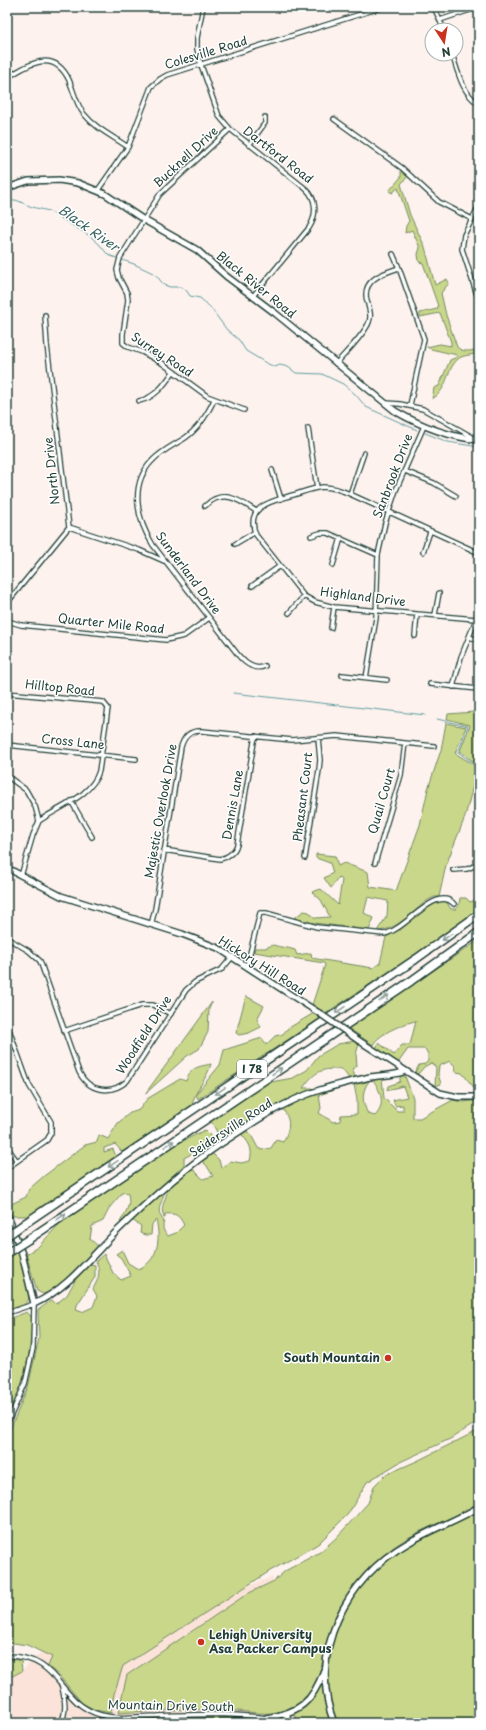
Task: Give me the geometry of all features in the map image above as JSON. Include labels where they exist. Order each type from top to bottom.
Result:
[{"type":"highway","name":"I 78","points":[[7,1236],[416,959],[479,914]]},
{"type":"highway","name":"I 78","points":[[7,1254],[411,980],[479,932]]},
{"type":"street","name":"Dartford Road","points":[[203,7],[196,43],[201,65],[217,112],[230,129],[309,192],[314,201],[315,212],[309,228],[253,296]]},
{"type":"street","name":"Colesville Road","points":[[98,190],[128,147],[151,87],[160,79],[167,75],[383,7]]},
{"type":"street","points":[[434,7],[440,20],[479,7]]},
{"type":"street","points":[[7,78],[32,64],[43,61],[56,64],[65,73],[78,106],[84,115],[94,124],[128,147]]},
{"type":"street","points":[[455,62],[464,88],[472,99],[479,104]]},
{"type":"street","points":[[249,144],[265,123],[265,118]]},
{"type":"street","points":[[334,119],[402,168],[439,202],[472,219]]},
{"type":"street","name":"Bucknell Drive","points":[[144,220],[156,199],[168,186],[230,129]]},
{"type":"street","name":"Black River Road","points":[[7,188],[28,182],[53,180],[72,182],[98,190],[144,220],[197,250],[226,276],[253,296],[336,364],[406,417],[424,426],[447,434],[478,440]]},
{"type":"street","points":[[479,206],[464,235],[462,249],[479,301]]},
{"type":"street","name":"Surrey Road","points":[[144,220],[120,260],[117,270],[127,293],[128,300],[123,343],[128,347],[150,356],[214,400],[244,410]]},
{"type":"street","points":[[392,254],[399,268],[424,339],[410,405]]},
{"type":"street","points":[[336,364],[368,324],[370,314],[366,294],[370,282],[377,276],[399,268]]},
{"type":"street","name":"North Drive","points":[[44,314],[69,527]]},
{"type":"street","points":[[139,401],[149,398],[167,381],[173,372]]},
{"type":"street","name":"Sunderland Drive","points":[[214,400],[205,418],[194,430],[151,461],[140,482],[137,501],[142,525],[153,546],[242,659],[256,668],[265,666]]},
{"type":"street","points":[[386,403],[392,402],[410,405],[440,418],[478,440]]},
{"type":"street","name":"Sanbrook Drive","points":[[366,678],[376,610],[378,555],[388,512],[424,426]]},
{"type":"street","points":[[308,428],[317,488]]},
{"type":"street","points":[[350,494],[364,453]]},
{"type":"street","points":[[272,470],[281,499]]},
{"type":"street","points":[[405,471],[434,483],[456,496]]},
{"type":"street","points":[[235,544],[255,532],[252,523],[256,511],[266,504],[317,488],[333,488],[350,494],[430,532],[479,553]]},
{"type":"street","points":[[205,506],[211,501],[228,496],[256,511]]},
{"type":"street","points":[[7,604],[69,527],[139,550],[167,563]]},
{"type":"street","name":"Highland Drive","points":[[255,532],[304,596],[314,602],[334,607],[476,619]]},
{"type":"street","points":[[311,536],[324,532],[378,555]]},
{"type":"street","points":[[423,552],[430,532]]},
{"type":"street","points":[[333,565],[341,538]]},
{"type":"street","points":[[252,586],[280,566]]},
{"type":"street","points":[[435,615],[438,593]]},
{"type":"street","points":[[289,613],[304,596]]},
{"type":"street","points":[[331,628],[334,607]]},
{"type":"street","points":[[454,686],[458,665],[479,612]]},
{"type":"street","points":[[415,636],[417,614]]},
{"type":"street","name":"Quarter Mile Road","points":[[7,618],[11,622],[21,625],[166,640],[184,636],[209,618]]},
{"type":"street","points":[[469,637],[479,640]]},
{"type":"street","points":[[342,675],[387,680]]},
{"type":"street","points":[[430,684],[478,689]]},
{"type":"street","name":"Hilltop Road","points":[[7,693],[105,703],[108,710],[99,771],[94,784],[86,792],[39,821]]},
{"type":"street","name":"Majestic Overlook Drive","points":[[151,925],[181,747],[185,737],[190,732],[198,730],[292,740],[337,736],[434,746]]},
{"type":"street","name":"Dennis Lane","points":[[164,850],[220,859],[228,857],[234,852],[237,845],[254,736]]},
{"type":"street","name":"Pheasant Court","points":[[305,858],[319,770],[320,760],[318,738]]},
{"type":"street","name":"Quail Court","points":[[375,863],[401,775],[405,743]]},
{"type":"street","name":"Cross Lane","points":[[7,745],[136,759]]},
{"type":"street","points":[[7,776],[26,790],[35,806],[39,821],[21,876]]},
{"type":"street","points":[[71,801],[92,837]]},
{"type":"street","points":[[453,870],[467,869],[479,864]]},
{"type":"street","name":"Hickory Hill Road","points":[[7,868],[62,896],[205,942],[233,956],[405,1071]]},
{"type":"street","points":[[247,965],[260,914],[266,913],[318,927],[384,934],[391,933],[399,928],[426,905],[436,900],[447,899],[454,904]]},
{"type":"street","name":"Woodfield Drive","points":[[7,938],[30,951],[40,961],[64,1032],[83,1080],[95,1088],[110,1090],[127,1081],[186,990],[195,982],[222,969],[233,956]]},
{"type":"street","points":[[64,1032],[142,1005],[153,1005],[171,1014]]},
{"type":"street","points":[[7,1025],[28,1086],[49,1115],[52,1125],[51,1133],[47,1140],[7,1168]]},
{"type":"street","points":[[405,1071],[445,1095],[458,1097],[479,1097]]},
{"type":"street","name":"Seidersville Road","points":[[34,1304],[69,1282],[118,1230],[184,1170],[256,1122],[291,1101],[319,1090],[370,1077],[405,1071]]},
{"type":"street","points":[[7,1147],[17,1161]]},
{"type":"street","points":[[7,1213],[24,1258],[34,1304],[33,1348],[25,1384],[7,1424]]},
{"type":"street","points":[[7,1313],[34,1304]]},
{"type":"street","points":[[266,1718],[287,1714],[300,1706],[312,1694],[321,1678],[334,1627],[342,1609],[359,1583],[369,1573],[408,1543],[479,1507]]},
{"type":"street","name":"Mountain Drive South","points":[[7,1656],[27,1658],[42,1664],[54,1674],[71,1697],[86,1709],[116,1718],[203,1715],[266,1718],[289,1723]]},
{"type":"street","points":[[325,1665],[326,1696],[334,1723]]},
{"type":"street","name":"Mountain Drive South","points":[[62,1685],[66,1703],[62,1722]]},
{"type":"street","points":[[287,1714],[289,1723]]},
{"type":"street","points":[[90,1723],[116,1718]]},
{"type":"shaded area","name":"Lehigh University Asa Packer Campus","points":[[272,1577],[325,1699],[479,1676],[479,1723],[7,1723],[7,1680],[22,1671],[42,1651],[57,1660]]},
{"type":"green space","points":[[401,169],[409,175],[401,184],[410,215],[425,247],[435,285],[447,279],[449,283],[441,293],[446,315],[457,347],[464,351],[479,349],[479,353],[458,359],[451,369],[441,390],[432,399],[434,388],[439,386],[450,360],[457,357],[457,355],[427,347],[440,344],[451,346],[451,342],[440,313],[420,317],[420,313],[437,309],[438,306],[423,263],[419,262],[418,254],[420,248],[412,230],[405,233],[406,226],[409,221],[398,188],[392,193],[389,191],[401,177]]},
{"type":"green space","points":[[474,712],[479,714],[479,762],[465,817],[446,865],[439,897],[434,897],[428,900],[398,924],[384,930],[377,931],[387,916],[388,901],[368,897],[364,913],[374,918],[369,930],[314,923],[294,918],[304,911],[309,912],[315,918],[330,917],[321,900],[312,892],[321,889],[338,905],[342,880],[339,877],[331,888],[324,878],[333,873],[330,863],[316,858],[316,854],[335,856],[338,866],[344,863],[368,872],[370,887],[396,891],[420,825],[428,789],[441,750],[446,723],[466,727],[455,753],[474,765],[475,763],[460,751],[470,725],[447,719],[448,714]]},
{"type":"green space","points":[[479,893],[479,909],[445,935],[326,1013],[312,1005],[325,965],[324,963],[254,952],[255,948],[265,948],[273,945],[295,950],[297,955],[311,953],[312,958],[373,968],[380,963],[386,937],[401,929],[427,907],[439,901],[446,901],[451,909],[456,909],[459,905],[460,898],[466,898],[470,902],[478,899],[477,894]]},
{"type":"green space","points":[[479,940],[479,1088],[476,1090],[462,1073],[456,1072],[455,1066],[450,1061],[439,1066],[438,1074],[441,1084],[435,1086],[436,1067],[431,1063],[424,1067],[418,1074],[415,1073],[419,1065],[425,1064],[428,1061],[428,1054],[425,1049],[408,1049],[398,1063],[376,1048],[379,1043],[394,1055],[402,1045],[410,1045],[416,1021],[405,1024],[386,1033],[373,1045],[348,1028]]},
{"type":"green space","points":[[246,996],[264,1006],[257,1019],[261,1027],[249,1033],[239,1035],[236,1033]]},
{"type":"green space","points":[[212,1002],[209,1009],[208,1032],[199,1049],[187,1056],[145,1094]]},
{"type":"green space","points":[[314,1013],[321,1018],[198,1099],[196,1094],[220,1065],[224,1050],[262,1038],[266,1045],[275,1036],[283,1034],[287,1029]]},
{"type":"green space","points":[[355,1041],[359,1044],[356,1054],[357,1066],[352,1069],[356,1079],[351,1081],[342,1069],[329,1069],[315,1074],[303,1088],[312,1088],[315,1090],[236,1131],[209,1149],[204,1147],[184,1158],[184,1165],[122,1223],[120,1222],[126,1212],[129,1202],[128,1194],[123,1192],[110,1207],[103,1221],[92,1226],[90,1239],[98,1246],[60,1286],[43,1294],[37,1291],[26,1254],[38,1247],[64,1219],[177,1144],[205,1130],[212,1137],[216,1137],[217,1132],[211,1121],[265,1083],[293,1078],[307,1070],[318,1056],[338,1044]]},
{"type":"green space","points":[[211,1064],[192,1105],[122,1152],[115,1144],[104,1148],[104,1152],[113,1149],[116,1156],[30,1216],[11,1216],[7,1206],[26,1197],[29,1189],[44,1176],[85,1145],[97,1142],[99,1135],[108,1139],[118,1123],[130,1113],[139,1110],[147,1099],[180,1079],[186,1081],[192,1070],[195,1068]]},
{"type":"green space","points":[[400,1076],[405,1076],[413,1098],[413,1118],[420,1118],[453,1100],[463,1102],[479,1100],[479,1421],[450,1439],[400,1462],[367,1482],[348,1514],[318,1544],[270,1571],[123,1666],[114,1694],[111,1713],[95,1710],[82,1703],[60,1677],[48,1666],[52,1657],[27,1645],[7,1642],[7,1437],[28,1387],[39,1338],[38,1310],[52,1300],[56,1304],[67,1295],[77,1277],[90,1264],[95,1265],[95,1277],[77,1305],[76,1310],[82,1312],[93,1307],[97,1296],[93,1289],[99,1275],[96,1261],[104,1254],[113,1273],[121,1280],[131,1276],[121,1258],[116,1254],[122,1250],[128,1263],[138,1269],[145,1266],[154,1255],[158,1242],[156,1220],[152,1224],[151,1235],[145,1235],[140,1233],[141,1226],[132,1220],[164,1192],[159,1210],[164,1221],[163,1229],[168,1236],[176,1233],[184,1225],[175,1214],[165,1214],[164,1218],[162,1210],[167,1189],[191,1167],[203,1179],[213,1176],[201,1160],[212,1153],[219,1160],[221,1168],[231,1161],[241,1163],[250,1161],[250,1147],[242,1135],[245,1131],[250,1133],[258,1148],[262,1150],[271,1148],[276,1140],[283,1142],[287,1133],[289,1125],[283,1109],[306,1097],[333,1088],[334,1090],[319,1095],[321,1108],[319,1113],[333,1122],[340,1121],[341,1115],[357,1114],[357,1100],[354,1084],[369,1081],[366,1085],[363,1097],[364,1105],[368,1114],[375,1116],[380,1107],[381,1098],[373,1080],[382,1078],[384,1098],[397,1111],[403,1111],[403,1105],[395,1106],[393,1100],[407,1097],[403,1086],[387,1090],[388,1086],[400,1082]]},
{"type":"green space","points":[[19,1251],[29,1299],[24,1305],[7,1311],[7,1260]]},
{"type":"green space","points":[[27,1312],[32,1318],[26,1370],[18,1394],[7,1419],[7,1316],[11,1318]]},
{"type":"green space","points":[[479,1430],[479,1502],[403,1541],[382,1556],[363,1575],[340,1607],[329,1634],[322,1665],[317,1679],[310,1692],[300,1703],[287,1710],[272,1713],[200,1709],[118,1713],[127,1675],[247,1594],[274,1581],[285,1571],[320,1552],[336,1538],[368,1503],[374,1486],[385,1475]]},
{"type":"green space","points":[[479,1510],[479,1723],[338,1723],[331,1704],[328,1684],[329,1663],[333,1643],[340,1623],[349,1605],[361,1587],[385,1562],[411,1545]]},
{"type":"green space","points":[[7,1658],[21,1661],[22,1671],[7,1679]]},
{"type":"green space","points":[[320,1683],[324,1685],[325,1699],[333,1723],[304,1723],[298,1721],[294,1715],[295,1711]]},
{"type":"green space","points":[[215,1717],[258,1719],[282,1723],[116,1723],[120,1721],[157,1718]]},
{"type":"waterway","name":"Black River","points":[[7,202],[16,200],[32,207],[49,211],[90,236],[108,255],[134,264],[155,274],[164,285],[170,287],[181,287],[186,290],[190,296],[200,298],[210,307],[227,330],[239,340],[246,351],[266,363],[275,367],[280,365],[288,367],[296,373],[322,374],[343,384],[355,394],[366,407],[417,430]]},
{"type":"waterway","name":"Black River","points":[[425,433],[448,442],[479,447]]},
{"type":"waterway","points":[[233,693],[425,715]]},
{"type":"waterway","points":[[437,719],[468,726],[458,752],[473,763]]},
{"type":"place","name":"South Mountain","points":[[388,1358]]},
{"type":"place","name":"Lehigh University Asa Packer Campus","points":[[201,1642]]}]
